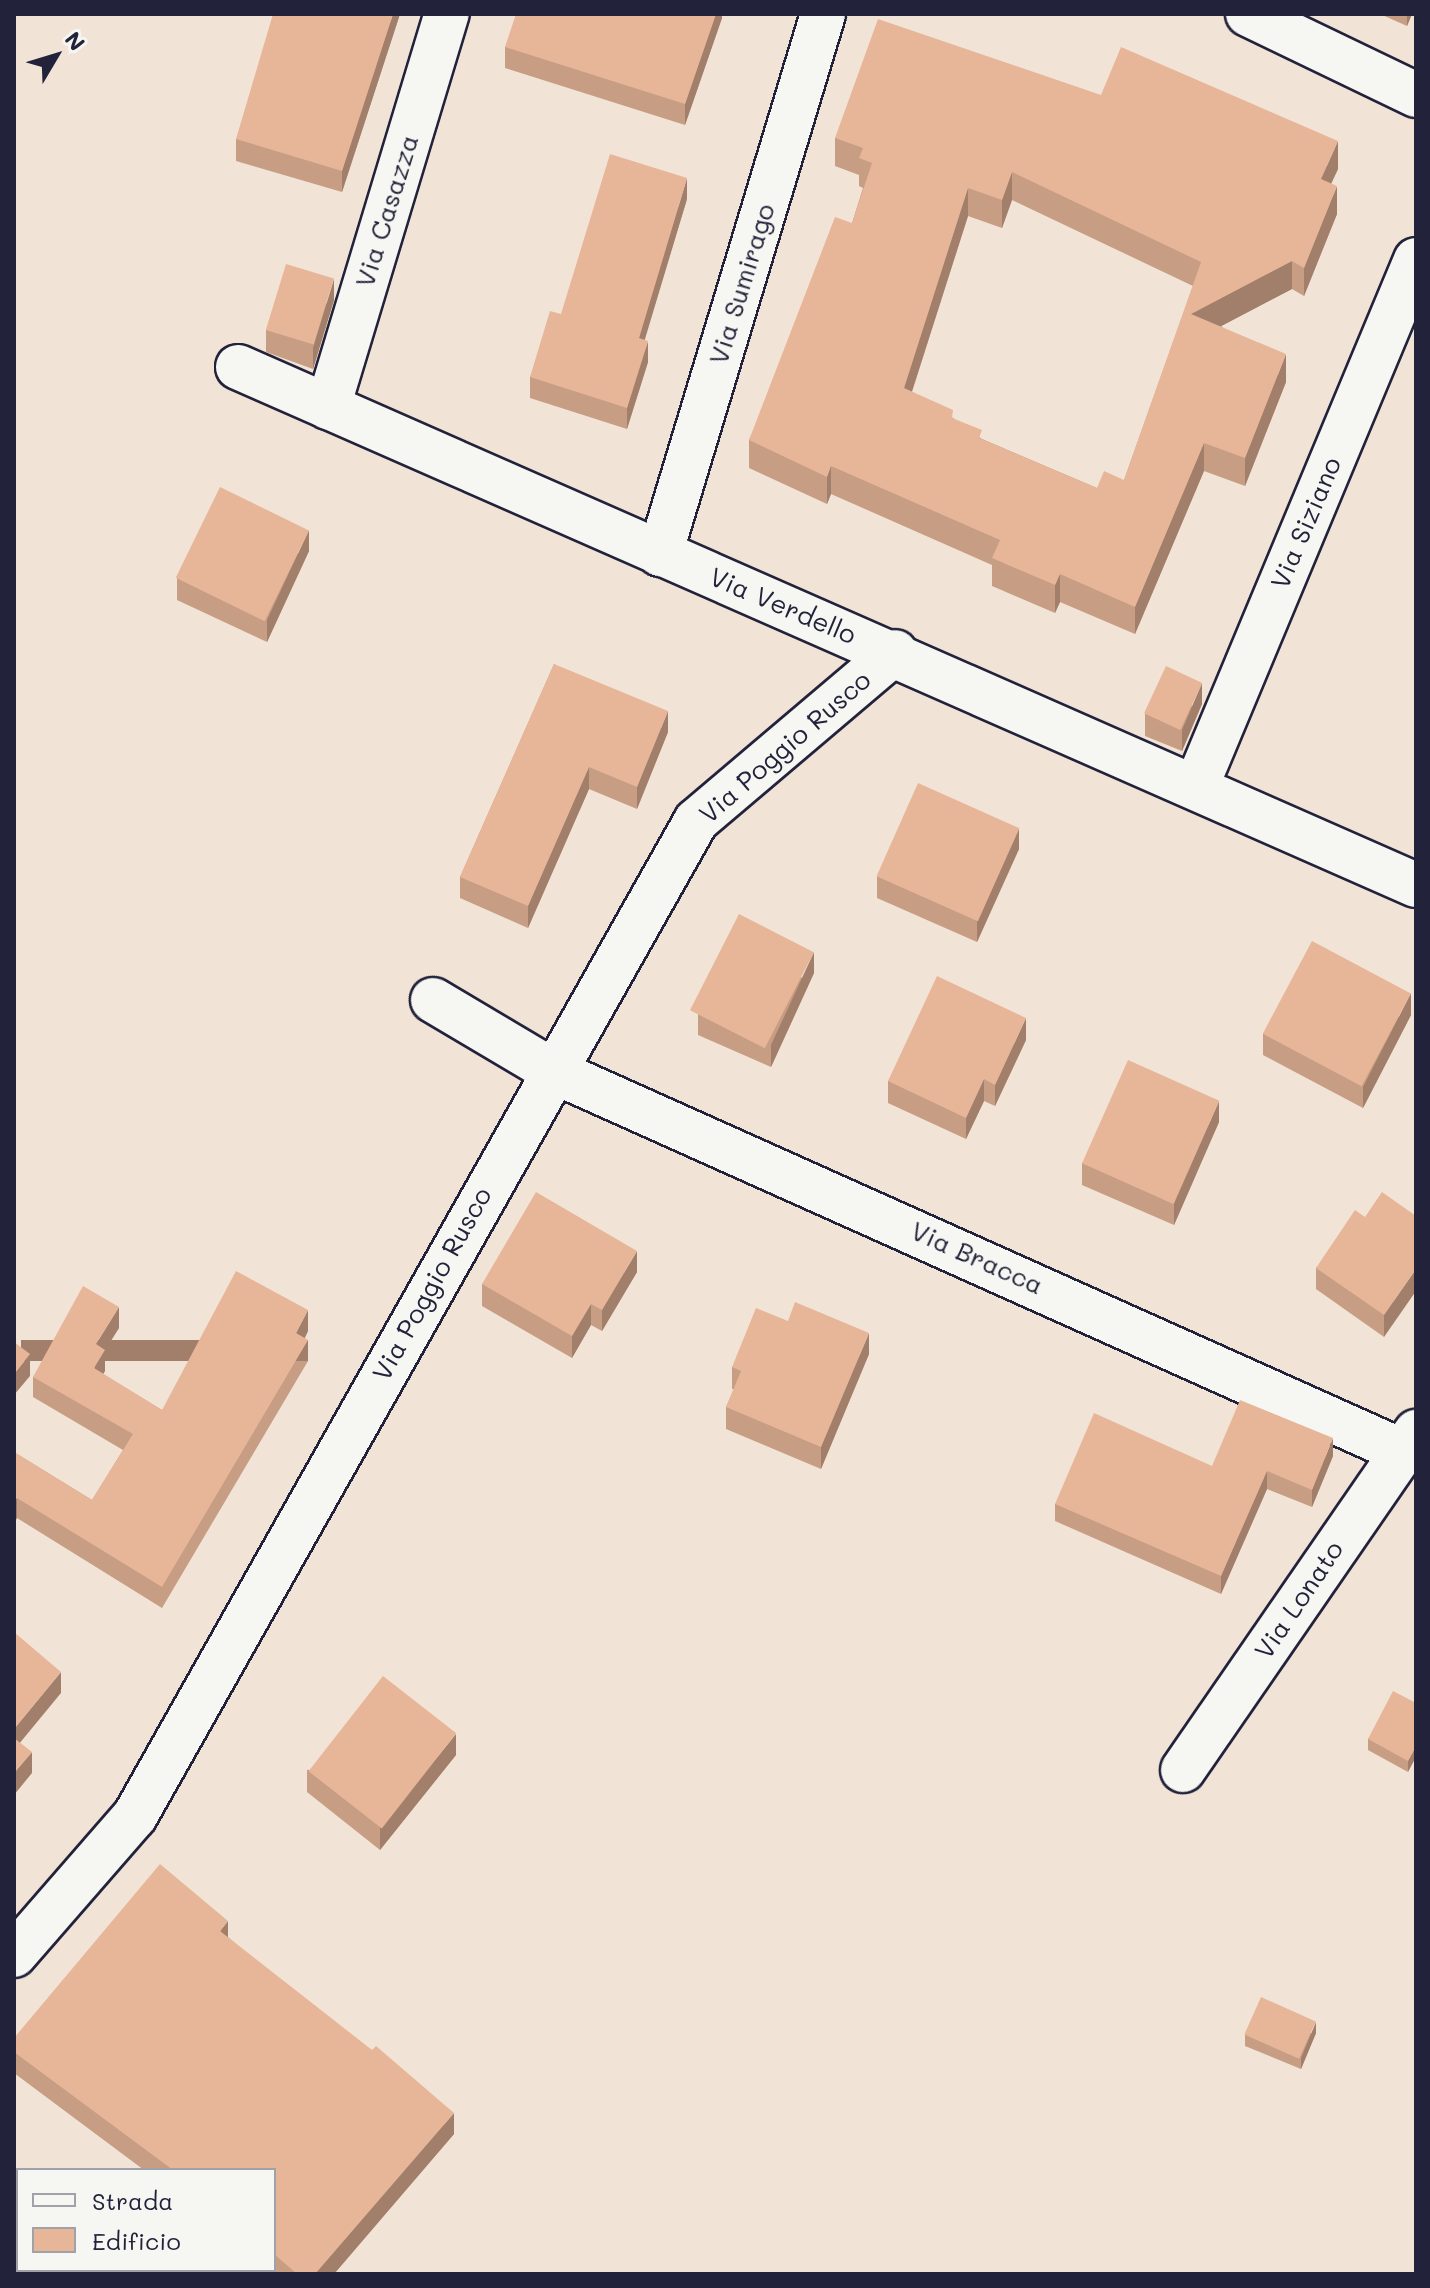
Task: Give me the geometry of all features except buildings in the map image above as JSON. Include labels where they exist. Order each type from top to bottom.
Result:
[{"type":"street","name":"Via Casazza","points":[[328,407],[447,14]]},
{"type":"street","name":"Via Sumirago","points":[[660,554],[823,14]]},
{"type":"street","points":[[1248,14],[1416,95]]},
{"type":"street","name":"Via Siziano","points":[[1196,787],[1416,260]]},
{"type":"street","name":"Via Verdello","points":[[238,367],[660,554],[895,652],[1416,885]]},
{"type":"street","name":"Via Poggio Rusco","points":[[14,1955],[135,1816],[551,1070],[696,821],[895,652]]},
{"type":"street","name":"Via Bracca","points":[[433,1000],[551,1070],[1408,1441]]},
{"type":"street","name":"Via Lonato","points":[[1183,1770],[1408,1441]]}]
